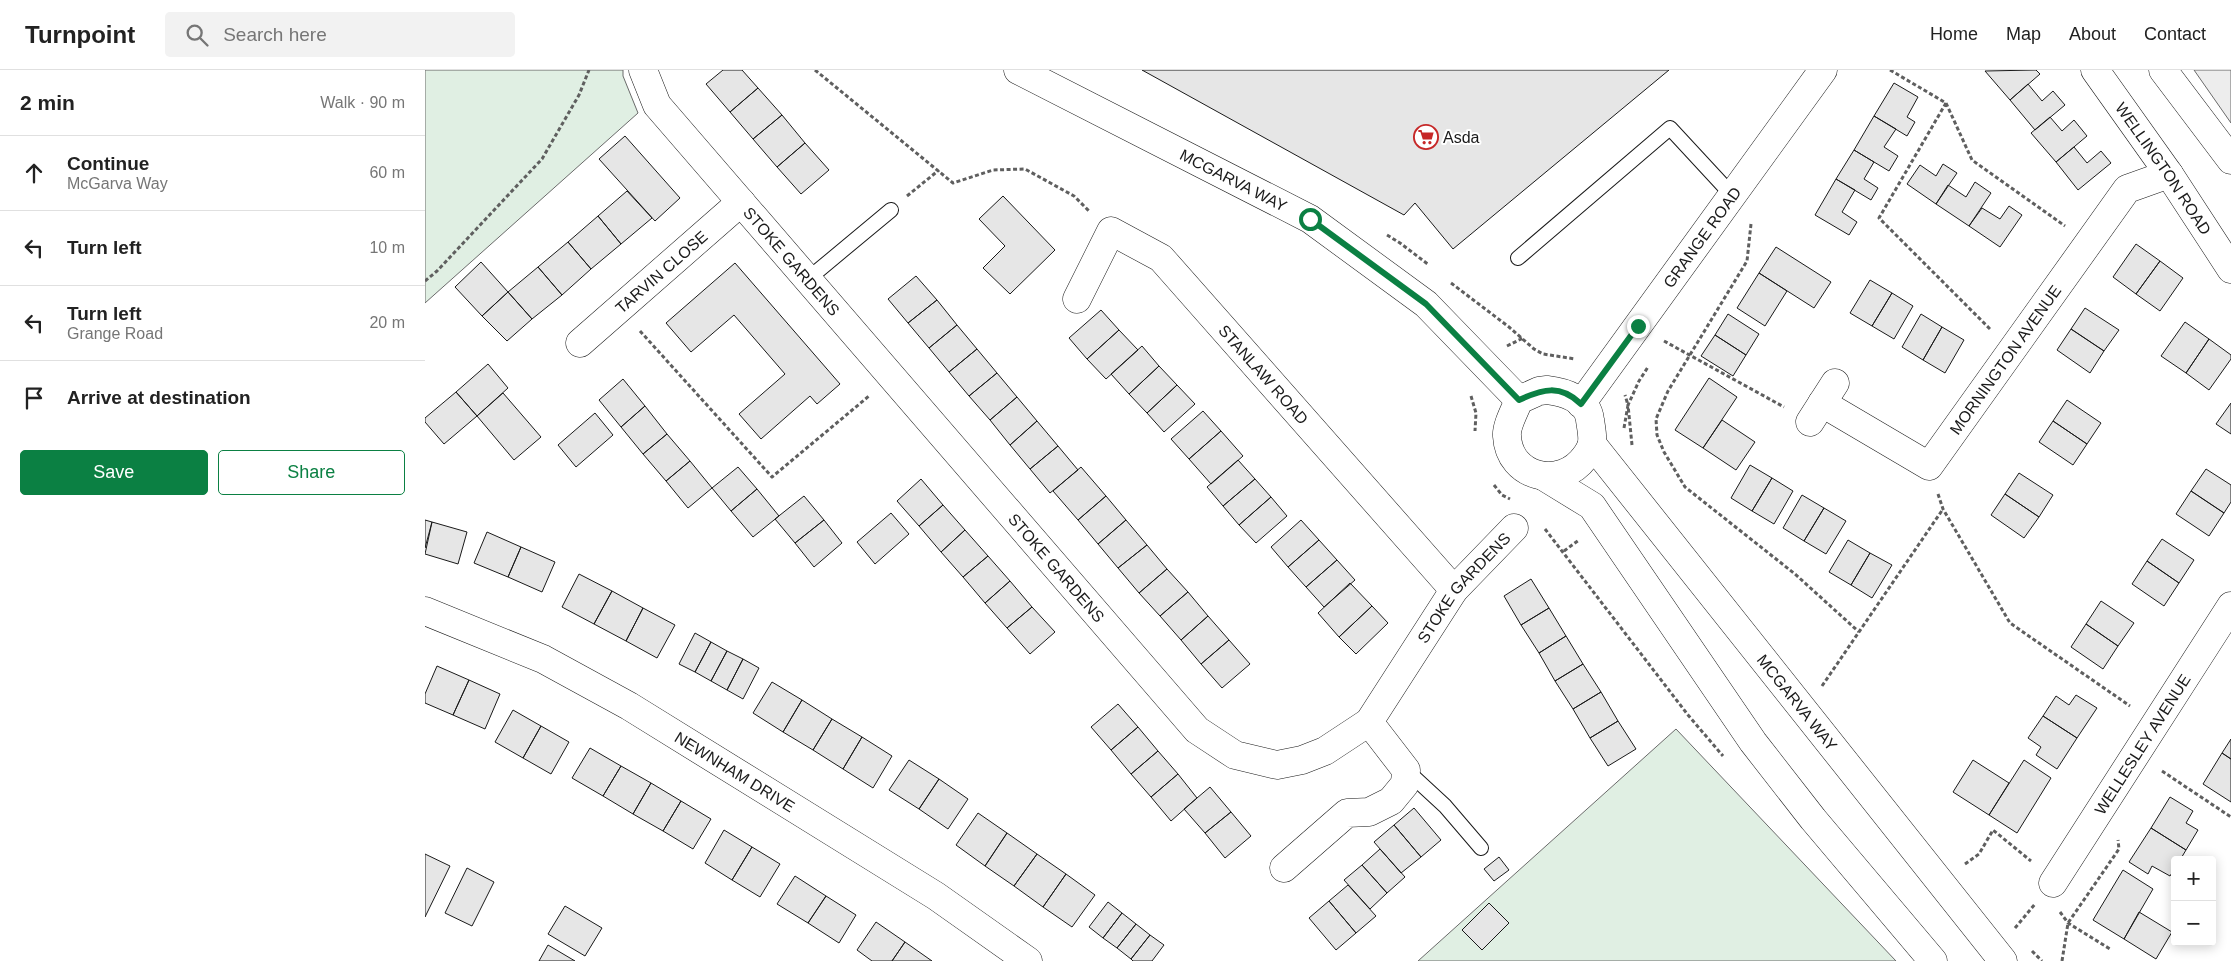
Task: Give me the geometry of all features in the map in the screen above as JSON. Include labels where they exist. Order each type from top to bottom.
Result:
[{"type":"street","name":"STOKE GARDENS","points":[[643,70],[657,105],[1197,730],[1235,755],[1277,765],[1302,760],[1325,751],[1369,722],[1454,590],[1514,528]]},
{"type":"street","name":"MCGARVA WAY","points":[[1018,70],[1310,219],[1426,304],[1519,400]]},
{"type":"street","name":"GRANGE ROAD","points":[[1581,404],[1823,70]]},
{"type":"street","name":"WELLINGTON ROAD","points":[[2095,70],[2169,174],[2231,269]]},
{"type":"street","points":[[2163,70],[2231,160]]},
{"type":"street","name":"MORNINGTON AVENUE","points":[[1822,403],[1929,466],[2127,189],[2169,174]]},
{"type":"street","name":"TARVIN CLOSE","points":[[580,343],[741,202]]},
{"type":"street","points":[[1077,299],[1111,232]]},
{"type":"street","name":"STANLAW ROAD","points":[[1111,232],[1161,258],[1454,590]]},
{"type":"street","points":[[1543,476],[1553,476],[1568,472],[1580,464],[1592,444],[1589,417],[1575,398],[1561,391],[1539,390],[1519,400],[1506,434],[1509,449],[1517,462],[1529,471],[1543,476],[1592,506],[1753,742],[1813,819],[1933,961]]},
{"type":"street","name":"MCGARVA WAY","points":[[1592,444],[1999,957]]},
{"type":"street","name":"WELLESLEY AVENUE","points":[[2053,883],[2231,606]]},
{"type":"street","name":"NEWNHAM DRIVE","points":[[425,611],[543,659],[629,706],[936,896],[1028,961]]},
{"type":"street","points":[[1284,868],[1347,813],[1369,812],[1391,801],[1405,784],[1406,770],[1369,722]]},
{"type":"lane","points":[[1518,258],[1670,128],[1732,195]]},
{"type":"lane","points":[[808,279],[891,210]]},
{"type":"lane","points":[[1406,770],[1445,806],[1481,848]]},
{"type":"path","points":[[425,280],[437,271],[541,159],[579,95],[589,70]]},
{"type":"path","points":[[815,70],[953,183],[993,170],[1025,169],[1075,196],[1111,232]]},
{"type":"path","points":[[1890,70],[1947,103],[1972,160],[2089,243]]},
{"type":"path","points":[[1947,103],[1879,218],[2012,350]]},
{"type":"path","points":[[891,210],[939,170]]},
{"type":"path","points":[[1751,218],[1747,261],[1668,391],[1656,419],[1657,435],[1664,452],[1685,487],[1795,574],[1859,632]]},
{"type":"path","points":[[619,308],[773,477],[892,376]]},
{"type":"path","points":[[1638,326],[1690,356],[1822,403]]},
{"type":"path","points":[[1805,712],[1943,509],[2010,623],[2156,723]]},
{"type":"path","points":[[2136,754],[2231,817]]},
{"type":"path","points":[[1999,957],[2053,883]]},
{"type":"green space","points":[[425,70],[623,70],[623,76],[638,113],[425,303]]},
{"type":"green space","points":[[1676,729],[1896,961],[1418,961]]},
{"type":"shaded area","points":[[2194,70],[2231,70],[2231,123]]},
{"type":"building","points":[[723,70],[742,70],[758,88],[730,112],[706,84]]},
{"type":"building","name":"Asda","points":[[1142,70],[1669,70],[1453,249],[1415,203],[1404,215]]},
{"type":"building","points":[[2036,70],[2040,74],[2010,100],[1985,71]]},
{"type":"building","points":[[1894,83],[1918,97],[1907,117],[1915,122],[1907,136],[1874,116]]},
{"type":"building","points":[[2028,84],[2042,101],[2053,91],[2065,105],[2035,130],[2010,100]]},
{"type":"building","points":[[758,88],[782,115],[753,139],[730,112]]},
{"type":"building","points":[[782,115],[805,143],[777,167],[753,139]]},
{"type":"building","points":[[1874,116],[1896,129],[1884,147],[1898,156],[1889,171],[1854,150]]},
{"type":"building","points":[[2050,117],[2062,131],[2074,120],[2087,136],[2056,162],[2031,133]]},
{"type":"building","points":[[625,136],[680,198],[655,221],[599,159]]},
{"type":"building","points":[[805,143],[829,170],[801,194],[777,167]]},
{"type":"building","points":[[2074,147],[2087,163],[2101,151],[2111,163],[2078,190],[2056,162]]},
{"type":"building","points":[[1854,150],[1874,162],[1864,179],[1878,188],[1871,200],[1836,179]]},
{"type":"building","points":[[1943,164],[1957,173],[1936,204],[1907,184],[1920,165],[1936,176]]},
{"type":"building","points":[[1836,179],[1855,190],[1842,212],[1857,222],[1849,235],[1815,215]]},
{"type":"building","points":[[1975,182],[1991,193],[1969,226],[1936,204],[1948,185],[1966,197]]},
{"type":"building","points":[[627,191],[652,218],[621,244],[598,216]]},
{"type":"building","points":[[1003,196],[1055,250],[1010,294],[983,268],[1005,246],[979,219]]},
{"type":"building","points":[[2009,206],[2022,215],[2000,247],[1969,226],[1982,208],[2000,219]]},
{"type":"building","points":[[598,216],[621,244],[591,269],[568,242]]},
{"type":"building","points":[[568,242],[591,269],[562,295],[538,267]]},
{"type":"building","points":[[2136,244],[2160,261],[2136,294],[2113,277]]},
{"type":"building","points":[[1776,247],[1831,282],[1814,308],[1759,273]]},
{"type":"building","points":[[2160,261],[2183,278],[2160,311],[2136,294]]},
{"type":"building","points":[[481,262],[508,292],[482,316],[455,287]]},
{"type":"building","points":[[735,263],[840,384],[817,404],[810,396],[761,439],[739,414],[785,374],[734,315],[691,352],[666,323]]},
{"type":"building","points":[[538,267],[562,295],[532,319],[508,292]]},
{"type":"building","points":[[1759,273],[1787,291],[1765,326],[1737,308]]},
{"type":"building","points":[[916,276],[937,300],[908,323],[888,299]]},
{"type":"building","points":[[1870,280],[1892,293],[1872,326],[1850,313]]},
{"type":"building","points":[[508,292],[532,319],[507,341],[482,316]]},
{"type":"building","points":[[1892,293],[1913,306],[1894,339],[1872,326]]},
{"type":"building","points":[[937,300],[957,325],[929,348],[908,323]]},
{"type":"building","points":[[2085,308],[2119,330],[2104,351],[2071,329]]},
{"type":"building","points":[[1101,310],[1119,330],[1087,359],[1069,338]]},
{"type":"building","points":[[1728,314],[1759,334],[1746,355],[1715,335]]},
{"type":"building","points":[[1921,314],[1942,327],[1923,360],[1902,347]]},
{"type":"building","points":[[2185,322],[2209,339],[2186,373],[2161,356]]},
{"type":"building","points":[[957,325],[977,349],[949,372],[929,348]]},
{"type":"building","points":[[1942,327],[1964,340],[1945,373],[1923,360]]},
{"type":"building","points":[[2071,329],[2104,351],[2090,373],[2057,350]]},
{"type":"building","points":[[1119,330],[1138,350],[1106,379],[1087,359]]},
{"type":"building","points":[[1715,335],[1746,355],[1733,376],[1701,356]]},
{"type":"building","points":[[2209,339],[2231,355],[2231,359],[2209,390],[2186,373]]},
{"type":"building","points":[[1142,346],[1159,366],[1129,394],[1111,374]]},
{"type":"building","points":[[977,349],[997,373],[969,396],[949,372]]},
{"type":"building","points":[[488,364],[508,388],[477,416],[456,392]]},
{"type":"building","points":[[1159,366],[1177,385],[1147,413],[1129,394]]},
{"type":"building","points":[[997,373],[1017,397],[990,420],[969,396]]},
{"type":"building","points":[[1709,378],[1737,397],[1703,448],[1675,430]]},
{"type":"building","points":[[623,379],[645,406],[621,427],[599,400]]},
{"type":"building","points":[[1177,385],[1195,404],[1164,432],[1147,413]]},
{"type":"building","points":[[456,392],[477,416],[444,444],[425,422],[425,418]]},
{"type":"building","points":[[503,393],[541,437],[514,460],[477,416]]},
{"type":"building","points":[[1017,397],[1037,421],[1010,445],[990,420]]},
{"type":"building","points":[[2067,400],[2101,423],[2087,444],[2053,421]]},
{"type":"building","points":[[2231,403],[2231,434],[2216,424]]},
{"type":"building","points":[[645,406],[667,434],[643,454],[621,427]]},
{"type":"building","points":[[1203,411],[1221,431],[1189,459],[1171,439]]},
{"type":"building","points":[[595,413],[613,435],[576,467],[558,445]]},
{"type":"building","points":[[1722,420],[1755,442],[1736,470],[1703,448]]},
{"type":"building","points":[[1037,421],[1058,446],[1030,469],[1010,445]]},
{"type":"building","points":[[2053,421],[2087,444],[2073,465],[2039,442]]},
{"type":"building","points":[[1221,431],[1243,456],[1211,484],[1189,459]]},
{"type":"building","points":[[667,434],[690,461],[666,481],[643,454]]},
{"type":"building","points":[[1058,446],[1078,470],[1050,493],[1030,469]]},
{"type":"building","points":[[1238,460],[1255,479],[1223,506],[1207,487]]},
{"type":"building","points":[[690,461],[712,488],[688,508],[666,481]]},
{"type":"building","points":[[1750,465],[1772,478],[1752,511],[1731,498]]},
{"type":"building","points":[[738,467],[757,489],[731,511],[712,488]]},
{"type":"building","points":[[1081,467],[1106,496],[1078,520],[1053,491]]},
{"type":"building","points":[[2206,469],[2231,485],[2231,502],[2224,513],[2191,491]]},
{"type":"building","points":[[2019,473],[2053,495],[2039,517],[2005,494]]},
{"type":"building","points":[[1772,478],[1793,491],[1774,524],[1752,511]]},
{"type":"building","points":[[921,479],[943,505],[919,526],[897,501]]},
{"type":"building","points":[[1255,479],[1271,497],[1239,525],[1223,506]]},
{"type":"building","points":[[757,489],[779,516],[753,537],[731,511]]},
{"type":"building","points":[[2191,491],[2224,513],[2209,536],[2176,514]]},
{"type":"building","points":[[2005,494],[2039,517],[2024,538],[1991,515]]},
{"type":"building","points":[[1802,495],[1824,508],[1804,541],[1783,528]]},
{"type":"building","points":[[804,496],[824,520],[795,543],[775,519]]},
{"type":"building","points":[[1106,496],[1126,520],[1098,544],[1078,520]]},
{"type":"building","points":[[1271,497],[1287,516],[1256,543],[1239,525]]},
{"type":"building","points":[[943,505],[965,530],[941,552],[919,526]]},
{"type":"building","points":[[1824,508],[1846,521],[1826,554],[1804,541]]},
{"type":"building","points":[[891,513],[909,534],[875,564],[857,542]]},
{"type":"building","points":[[425,520],[432,522],[425,548]]},
{"type":"building","points":[[824,520],[842,543],[814,567],[795,543]]},
{"type":"building","points":[[1126,520],[1147,545],[1118,568],[1098,544]]},
{"type":"building","points":[[1301,520],[1319,540],[1288,567],[1271,547]]},
{"type":"building","points":[[432,522],[467,532],[458,564],[425,554]]},
{"type":"building","points":[[965,530],[988,556],[963,577],[941,552]]},
{"type":"building","points":[[487,532],[521,547],[508,577],[474,563]]},
{"type":"building","points":[[2162,539],[2194,560],[2179,583],[2147,561]]},
{"type":"building","points":[[1319,540],[1337,560],[1306,587],[1288,567]]},
{"type":"building","points":[[1848,540],[1870,553],[1851,585],[1829,572]]},
{"type":"building","points":[[1147,545],[1167,569],[1139,593],[1118,568]]},
{"type":"building","points":[[521,547],[555,562],[542,592],[508,577]]},
{"type":"building","points":[[1870,553],[1892,565],[1872,598],[1851,585]]},
{"type":"building","points":[[988,556],[1010,581],[985,603],[963,577]]},
{"type":"building","points":[[1337,560],[1355,580],[1324,607],[1306,587]]},
{"type":"building","points":[[2147,561],[2179,583],[2164,606],[2132,584]]},
{"type":"building","points":[[1167,569],[1188,592],[1160,616],[1139,593]]},
{"type":"building","points":[[579,574],[612,591],[594,624],[562,607]]},
{"type":"building","points":[[1531,579],[1549,608],[1521,625],[1504,596]]},
{"type":"building","points":[[1010,581],[1032,607],[1007,628],[985,603]]},
{"type":"building","points":[[1350,583],[1372,606],[1339,637],[1318,613]]},
{"type":"building","points":[[612,591],[643,608],[626,641],[594,624]]},
{"type":"building","points":[[1188,592],[1208,616],[1181,640],[1160,616]]},
{"type":"building","points":[[2101,601],[2134,623],[2118,646],[2086,624]]},
{"type":"building","points":[[1372,606],[1388,623],[1356,654],[1339,637]]},
{"type":"building","points":[[1032,607],[1055,632],[1030,654],[1007,628]]},
{"type":"building","points":[[643,608],[675,625],[657,658],[626,641]]},
{"type":"building","points":[[1549,608],[1566,636],[1539,653],[1521,625]]},
{"type":"building","points":[[1208,616],[1229,640],[1201,664],[1181,640]]},
{"type":"building","points":[[2086,624],[2118,646],[2103,669],[2071,647]]},
{"type":"building","points":[[695,633],[711,642],[695,672],[679,664]]},
{"type":"building","points":[[1566,636],[1583,664],[1555,681],[1539,653]]},
{"type":"building","points":[[1229,640],[1250,664],[1222,688],[1201,664]]},
{"type":"building","points":[[711,642],[727,651],[711,681],[695,672]]},
{"type":"building","points":[[727,651],[743,659],[727,690],[711,681]]},
{"type":"building","points":[[743,659],[759,668],[743,699],[727,690]]},
{"type":"building","points":[[1583,664],[1601,692],[1573,709],[1555,681]]},
{"type":"building","points":[[437,666],[469,680],[453,715],[425,703],[425,694]]},
{"type":"building","points":[[469,680],[500,694],[485,729],[453,715]]},
{"type":"building","points":[[772,682],[802,700],[783,732],[753,713]]},
{"type":"building","points":[[1601,692],[1618,721],[1590,738],[1573,709]]},
{"type":"building","points":[[2076,695],[2097,708],[2077,738],[2043,716],[2056,696],[2069,705]]},
{"type":"building","points":[[802,700],[832,719],[813,750],[783,732]]},
{"type":"building","points":[[1118,704],[1138,727],[1111,750],[1091,727]]},
{"type":"building","points":[[513,710],[541,726],[523,758],[495,742]]},
{"type":"building","points":[[2043,716],[2077,738],[2057,769],[2036,755],[2041,747],[2028,738]]},
{"type":"building","points":[[832,719],[862,737],[843,769],[813,750]]},
{"type":"building","points":[[1618,721],[1636,749],[1608,766],[1590,738]]},
{"type":"building","points":[[541,726],[569,742],[551,774],[523,758]]},
{"type":"building","points":[[1138,727],[1158,751],[1131,774],[1111,750]]},
{"type":"building","points":[[862,737],[892,756],[873,788],[843,769]]},
{"type":"building","points":[[2231,739],[2231,759],[2222,753]]},
{"type":"building","points":[[590,748],[621,766],[603,796],[572,778]]},
{"type":"building","points":[[1158,751],[1178,774],[1151,797],[1131,774]]},
{"type":"building","points":[[2222,753],[2231,759],[2231,802],[2203,784]]},
{"type":"building","points":[[909,760],[939,779],[919,809],[889,790]]},
{"type":"building","points":[[1973,760],[2009,783],[1989,815],[1953,792]]},
{"type":"building","points":[[2024,760],[2051,778],[2017,833],[1989,815]]},
{"type":"building","points":[[621,766],[651,783],[633,814],[603,796]]},
{"type":"building","points":[[1178,774],[1197,798],[1171,821],[1151,797]]},
{"type":"building","points":[[939,779],[968,799],[948,829],[919,809]]},
{"type":"building","points":[[651,783],[681,801],[663,831],[633,814]]},
{"type":"building","points":[[1210,787],[1231,812],[1205,833],[1184,809]]},
{"type":"building","points":[[2170,797],[2193,811],[2186,823],[2198,830],[2186,850],[2151,828]]},
{"type":"building","points":[[681,801],[711,819],[693,849],[663,831]]},
{"type":"building","points":[[1414,808],[1441,840],[1421,857],[1394,825]]},
{"type":"building","points":[[1231,812],[1251,836],[1225,858],[1205,833]]},
{"type":"building","points":[[978,813],[1007,833],[985,866],[956,845]]},
{"type":"building","points":[[1394,825],[1421,857],[1401,873],[1374,842]]},
{"type":"building","points":[[2151,828],[2186,850],[2182,856],[2171,856],[2170,876],[2152,866],[2148,874],[2129,862]]},
{"type":"building","points":[[724,830],[752,847],[732,880],[705,863]]},
{"type":"building","points":[[1007,833],[1037,854],[1014,886],[985,866]]},
{"type":"building","points":[[752,847],[780,864],[760,897],[732,880]]},
{"type":"building","points":[[1380,849],[1405,877],[1387,893],[1362,865]]},
{"type":"building","points":[[425,854],[450,866],[425,917]]},
{"type":"building","points":[[1037,854],[1066,874],[1043,907],[1014,886]]},
{"type":"building","points":[[1499,857],[1509,870],[1494,881],[1484,869]]},
{"type":"building","points":[[1362,865],[1387,893],[1370,909],[1344,880]]},
{"type":"building","points":[[467,868],[494,882],[472,926],[445,913]]},
{"type":"building","points":[[2123,870],[2153,889],[2124,939],[2093,920]]},
{"type":"building","points":[[1066,874],[1095,895],[1072,927],[1043,907]]},
{"type":"building","points":[[795,876],[826,896],[808,923],[777,904]]},
{"type":"building","points":[[1348,885],[1376,916],[1356,933],[1329,901]]},
{"type":"building","points":[[826,896],[856,915],[839,943],[808,923]]},
{"type":"building","points":[[1329,901],[1356,933],[1336,950],[1309,918]]},
{"type":"building","points":[[1108,902],[1122,913],[1103,938],[1089,927]]},
{"type":"building","points":[[1489,903],[1509,923],[1482,950],[1462,930]]},
{"type":"building","points":[[565,906],[602,928],[585,956],[548,934]]},
{"type":"building","points":[[2139,912],[2171,931],[2156,959],[2124,939]]},
{"type":"building","points":[[1122,913],[1136,924],[1117,948],[1103,938]]},
{"type":"building","points":[[876,922],[905,942],[892,961],[872,961],[857,950]]},
{"type":"building","points":[[1136,924],[1150,935],[1131,959],[1117,948]]},
{"type":"building","points":[[1150,935],[1164,945],[1152,961],[1133,961],[1131,959]]},
{"type":"building","points":[[905,942],[932,961],[892,961]]},
{"type":"building","points":[[548,945],[575,961],[539,961]]},
{"type":"place","name":"Asda","points":[[1426,137]]},
{"type":"route","points":[[1310,219],[1426,304],[1519,400],[1539,390],[1547,390],[1561,391],[1575,398],[1581,404],[1638,326]]}]
